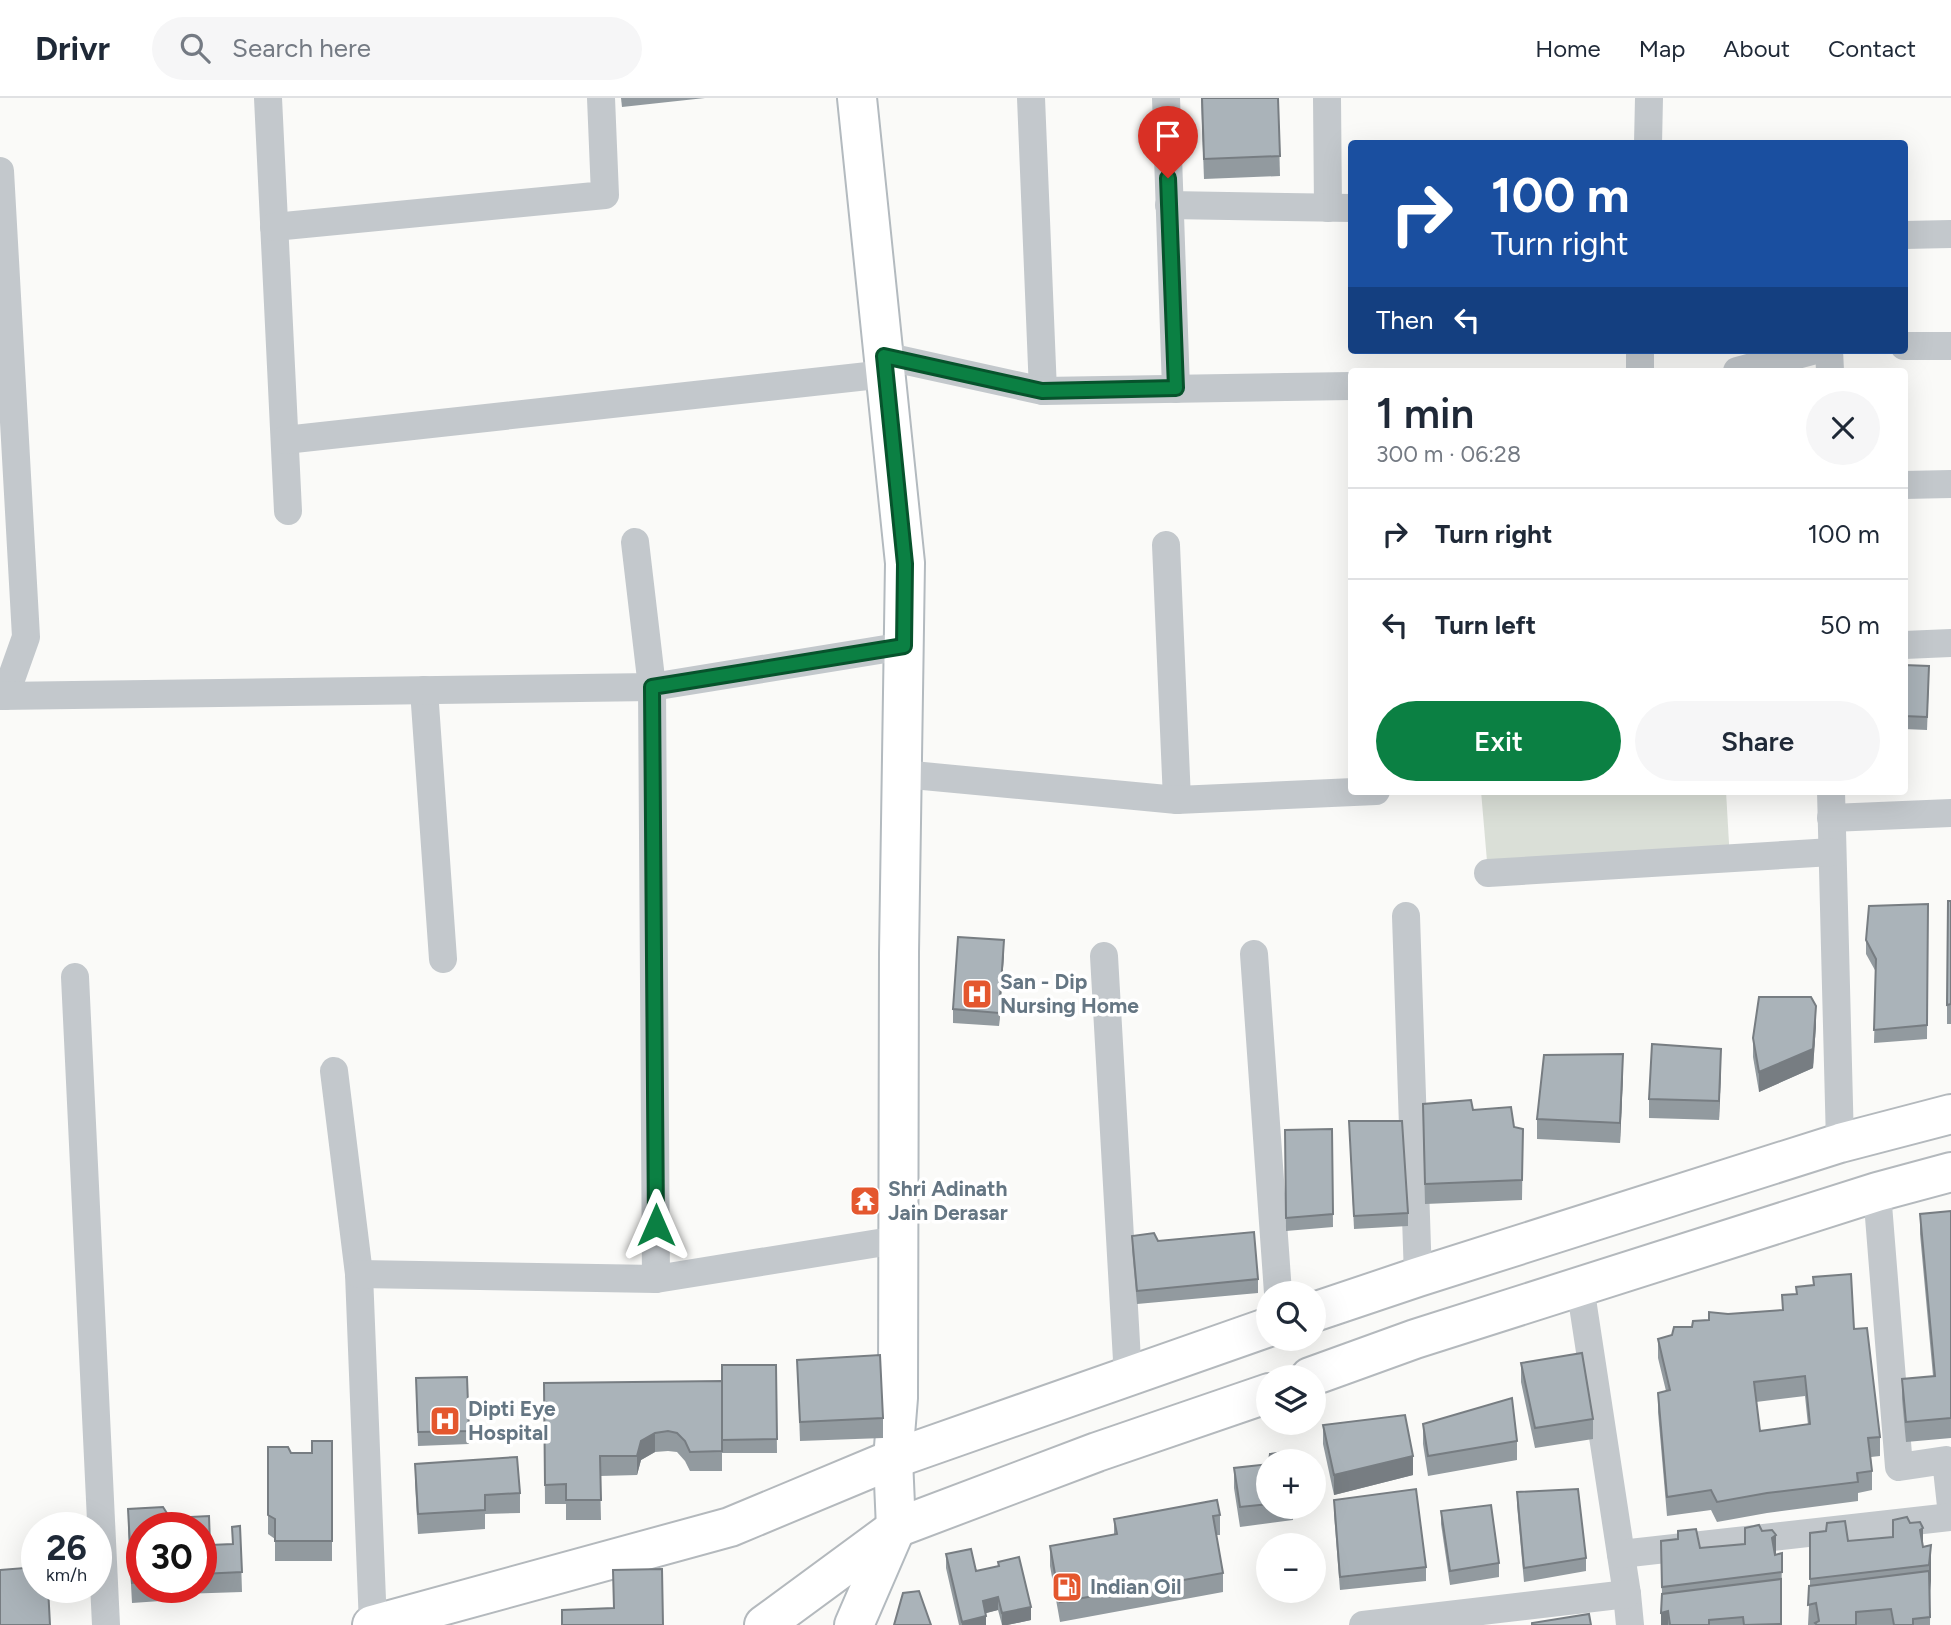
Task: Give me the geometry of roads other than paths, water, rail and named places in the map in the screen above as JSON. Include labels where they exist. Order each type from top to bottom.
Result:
[{"type":"main road","points":[[854,1625],[896,1528],[892,1459],[898,1398],[897,1240],[905,564],[857,98]]},
{"type":"main road","points":[[1326,1308],[1840,1143],[1951,1114]]},
{"type":"main road","points":[[1326,1371],[1415,1339],[1580,1286],[1877,1192],[1951,1172]]},
{"type":"main road","points":[[373,1625],[730,1527],[892,1459],[1256,1332]]},
{"type":"main road","points":[[764,1625],[896,1528],[1097,1452],[1256,1397]]},
{"type":"street","points":[[268,98],[288,511]]},
{"type":"street","points":[[274,227],[605,195],[601,98]]},
{"type":"street","points":[[1031,98],[1042,391]]},
{"type":"street","points":[[1166,98],[1176,388]]},
{"type":"street","points":[[1169,205],[1339,208],[1327,98]]},
{"type":"street","points":[[1648,140],[1649,98]]},
{"type":"street","points":[[0,171],[26,637],[3,696],[652,687],[904,646]]},
{"type":"street","points":[[1908,235],[1951,234]]},
{"type":"street","points":[[1908,346],[1951,346]]},
{"type":"street","points":[[1748,368],[1801,354]]},
{"type":"street","points":[[285,440],[885,365],[1042,391],[1348,386]]},
{"type":"street","points":[[1908,485],[1951,484]]},
{"type":"street","points":[[635,542],[652,687],[656,1279]]},
{"type":"street","points":[[1166,545],[1177,800]]},
{"type":"street","points":[[1908,645],[1951,643]]},
{"type":"street","points":[[425,690],[443,958]]},
{"type":"street","points":[[902,774],[1177,800],[1348,792]]},
{"type":"street","points":[[1840,1143],[1831,804],[1951,813]]},
{"type":"street","points":[[1488,873],[1832,852]]},
{"type":"street","points":[[1406,916],[1418,1277]]},
{"type":"street","points":[[1254,954],[1277,1281]]},
{"type":"street","points":[[1104,956],[1128,1378]]},
{"type":"street","points":[[75,977],[106,1625]]},
{"type":"street","points":[[334,1071],[359,1274],[373,1625]]},
{"type":"street","points":[[1877,1192],[1899,1467],[1949,1460],[1951,1506]]},
{"type":"street","points":[[359,1274],[656,1279],[897,1240]]},
{"type":"street","points":[[1580,1286],[1630,1625]]},
{"type":"street","points":[[1621,1554],[1951,1517]]},
{"type":"street","points":[[1363,1625],[1627,1594]]},
{"type":"place","name":"San - Dip Nursing Home","points":[[977,994]]},
{"type":"place","name":"Shri Adinath Jain Derasar","points":[[865,1201]]},
{"type":"place","name":"Dipti Eye Hospital","points":[[445,1421]]},
{"type":"place","name":"Indian Oil","points":[[1067,1587]]}]
